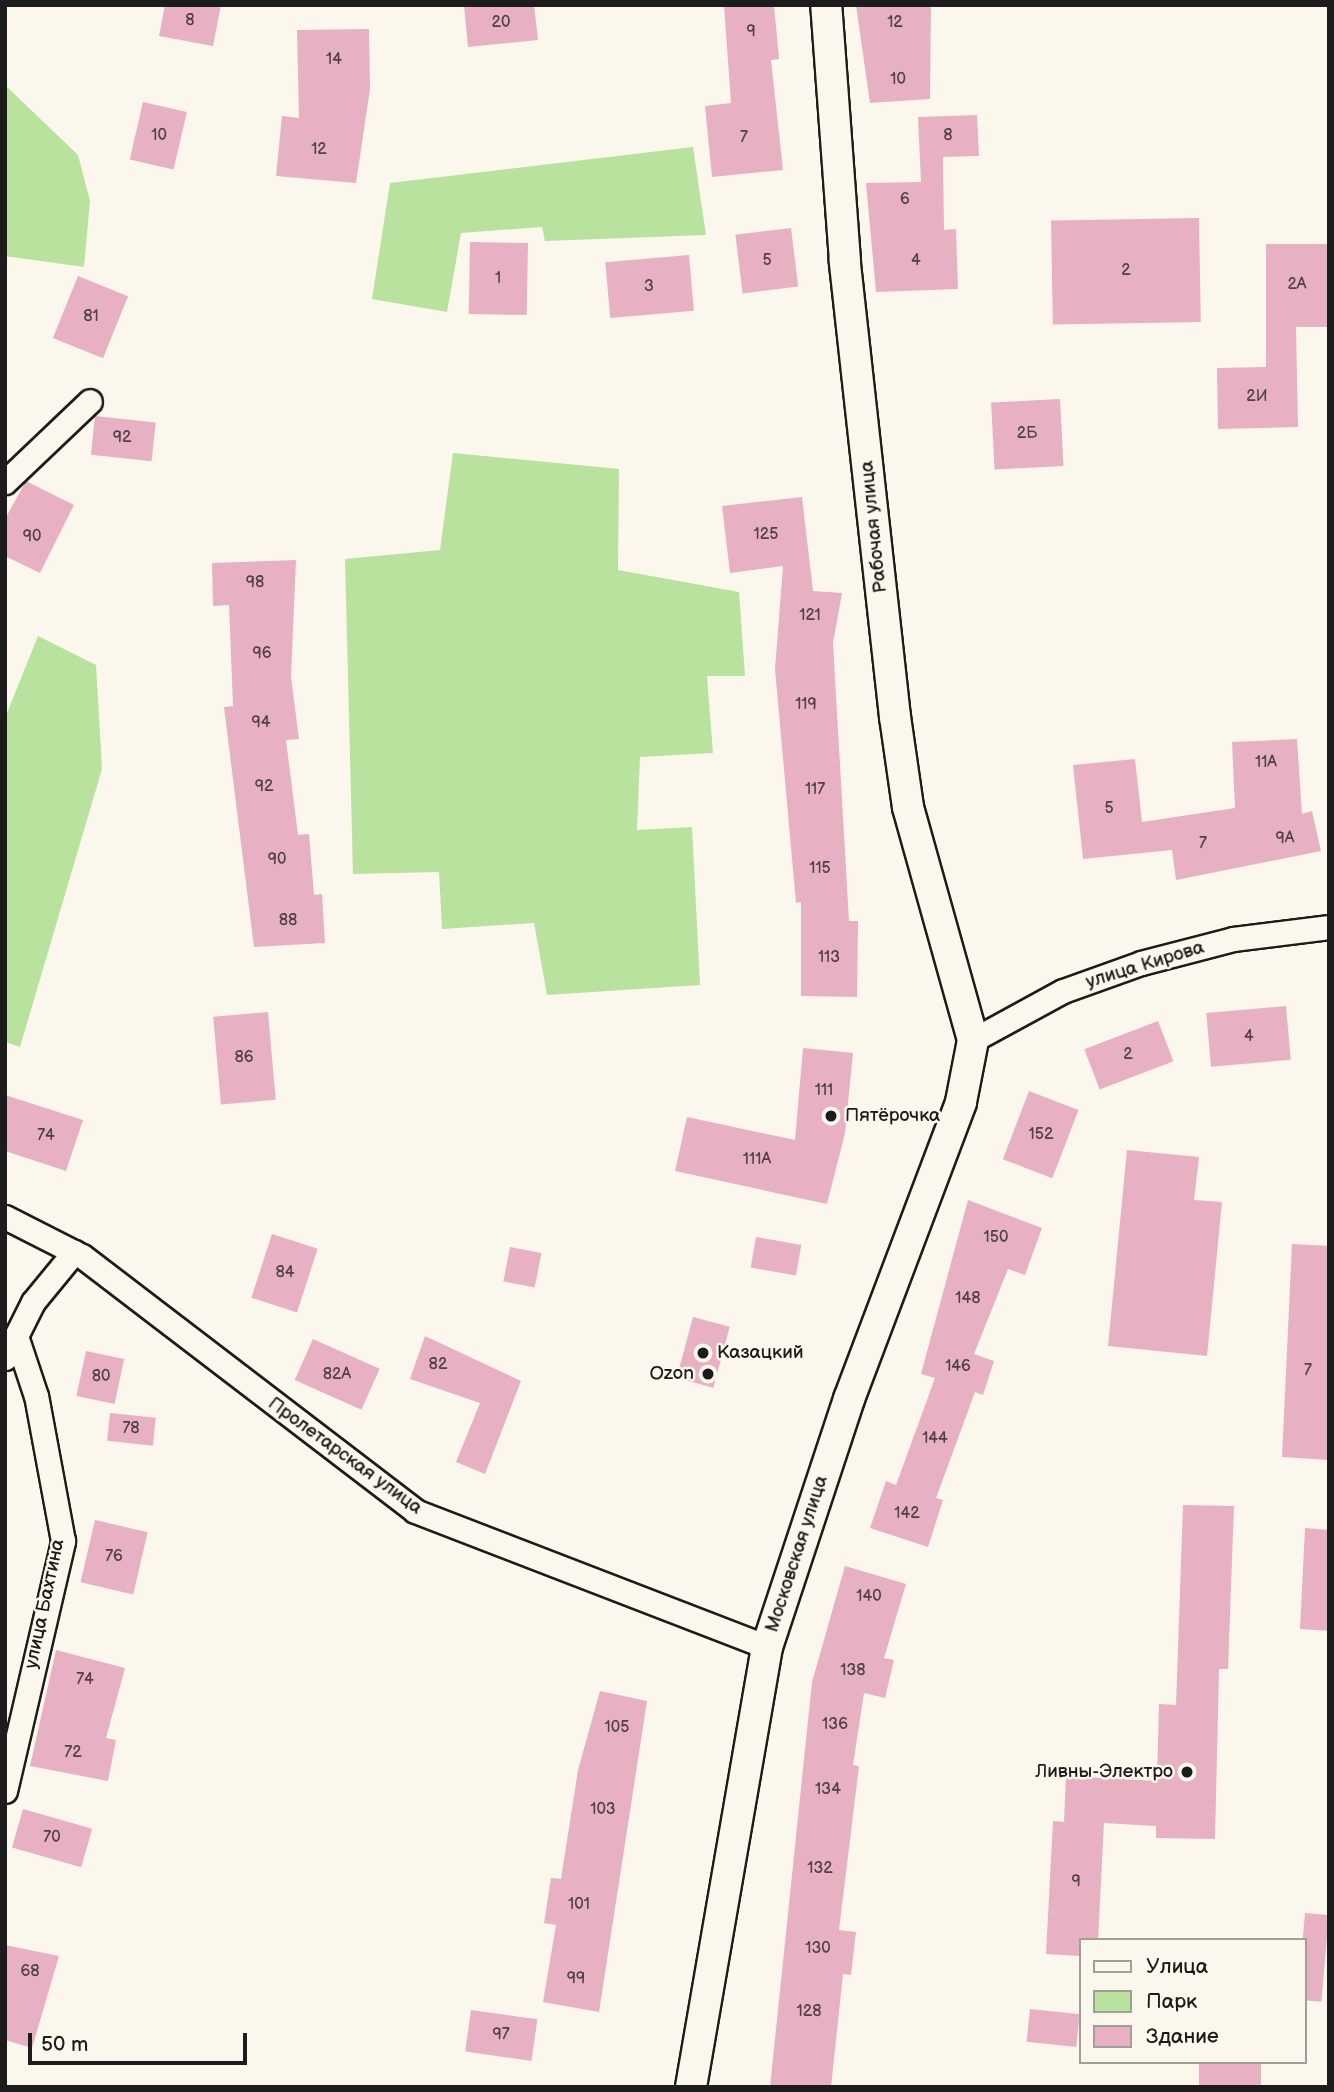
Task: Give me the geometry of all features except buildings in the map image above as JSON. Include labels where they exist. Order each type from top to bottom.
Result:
[{"type":"street","name":"Рабочая улица","points":[[825,5],[845,261],[898,742],[908,807],[973,1040]]},
{"type":"street","points":[[5,482],[90,401]]},
{"type":"street","name":"улица Кирова","points":[[973,1040],[1063,991],[1141,963],[1233,939],[1329,927]]},
{"type":"street","name":"Московская улица","points":[[691,2087],[766,1647],[849,1399],[961,1102],[973,1040]]},
{"type":"street","name":"Пролетарская улица","points":[[5,1217],[74,1252],[415,1511],[766,1647]]},
{"type":"street","points":[[5,1358],[33,1302],[74,1252]]},
{"type":"street","name":"улица Бахтина","points":[[5,1791],[63,1541],[36,1396],[16,1336]]},
{"type":"green space","points":[[5,85],[78,155],[90,201],[84,267],[5,256]]},
{"type":"green space","points":[[693,147],[706,235],[545,241],[542,227],[461,233],[447,312],[372,299],[390,183]]},
{"type":"green space","points":[[453,453],[619,469],[618,570],[739,592],[745,676],[707,676],[713,753],[640,757],[637,830],[692,827],[700,985],[547,995],[534,923],[442,929],[439,872],[353,874],[345,559],[440,550]]},
{"type":"green space","points":[[38,636],[96,665],[102,769],[20,1047],[5,1042],[5,718]]},
{"type":"place","name":"Пятёрочка","points":[[831,1116]]},
{"type":"place","name":"Казацкий","points":[[703,1353]]},
{"type":"place","name":"Ozon","points":[[708,1374]]},
{"type":"place","name":"Ливны-Электро","points":[[1187,1772]]}]
